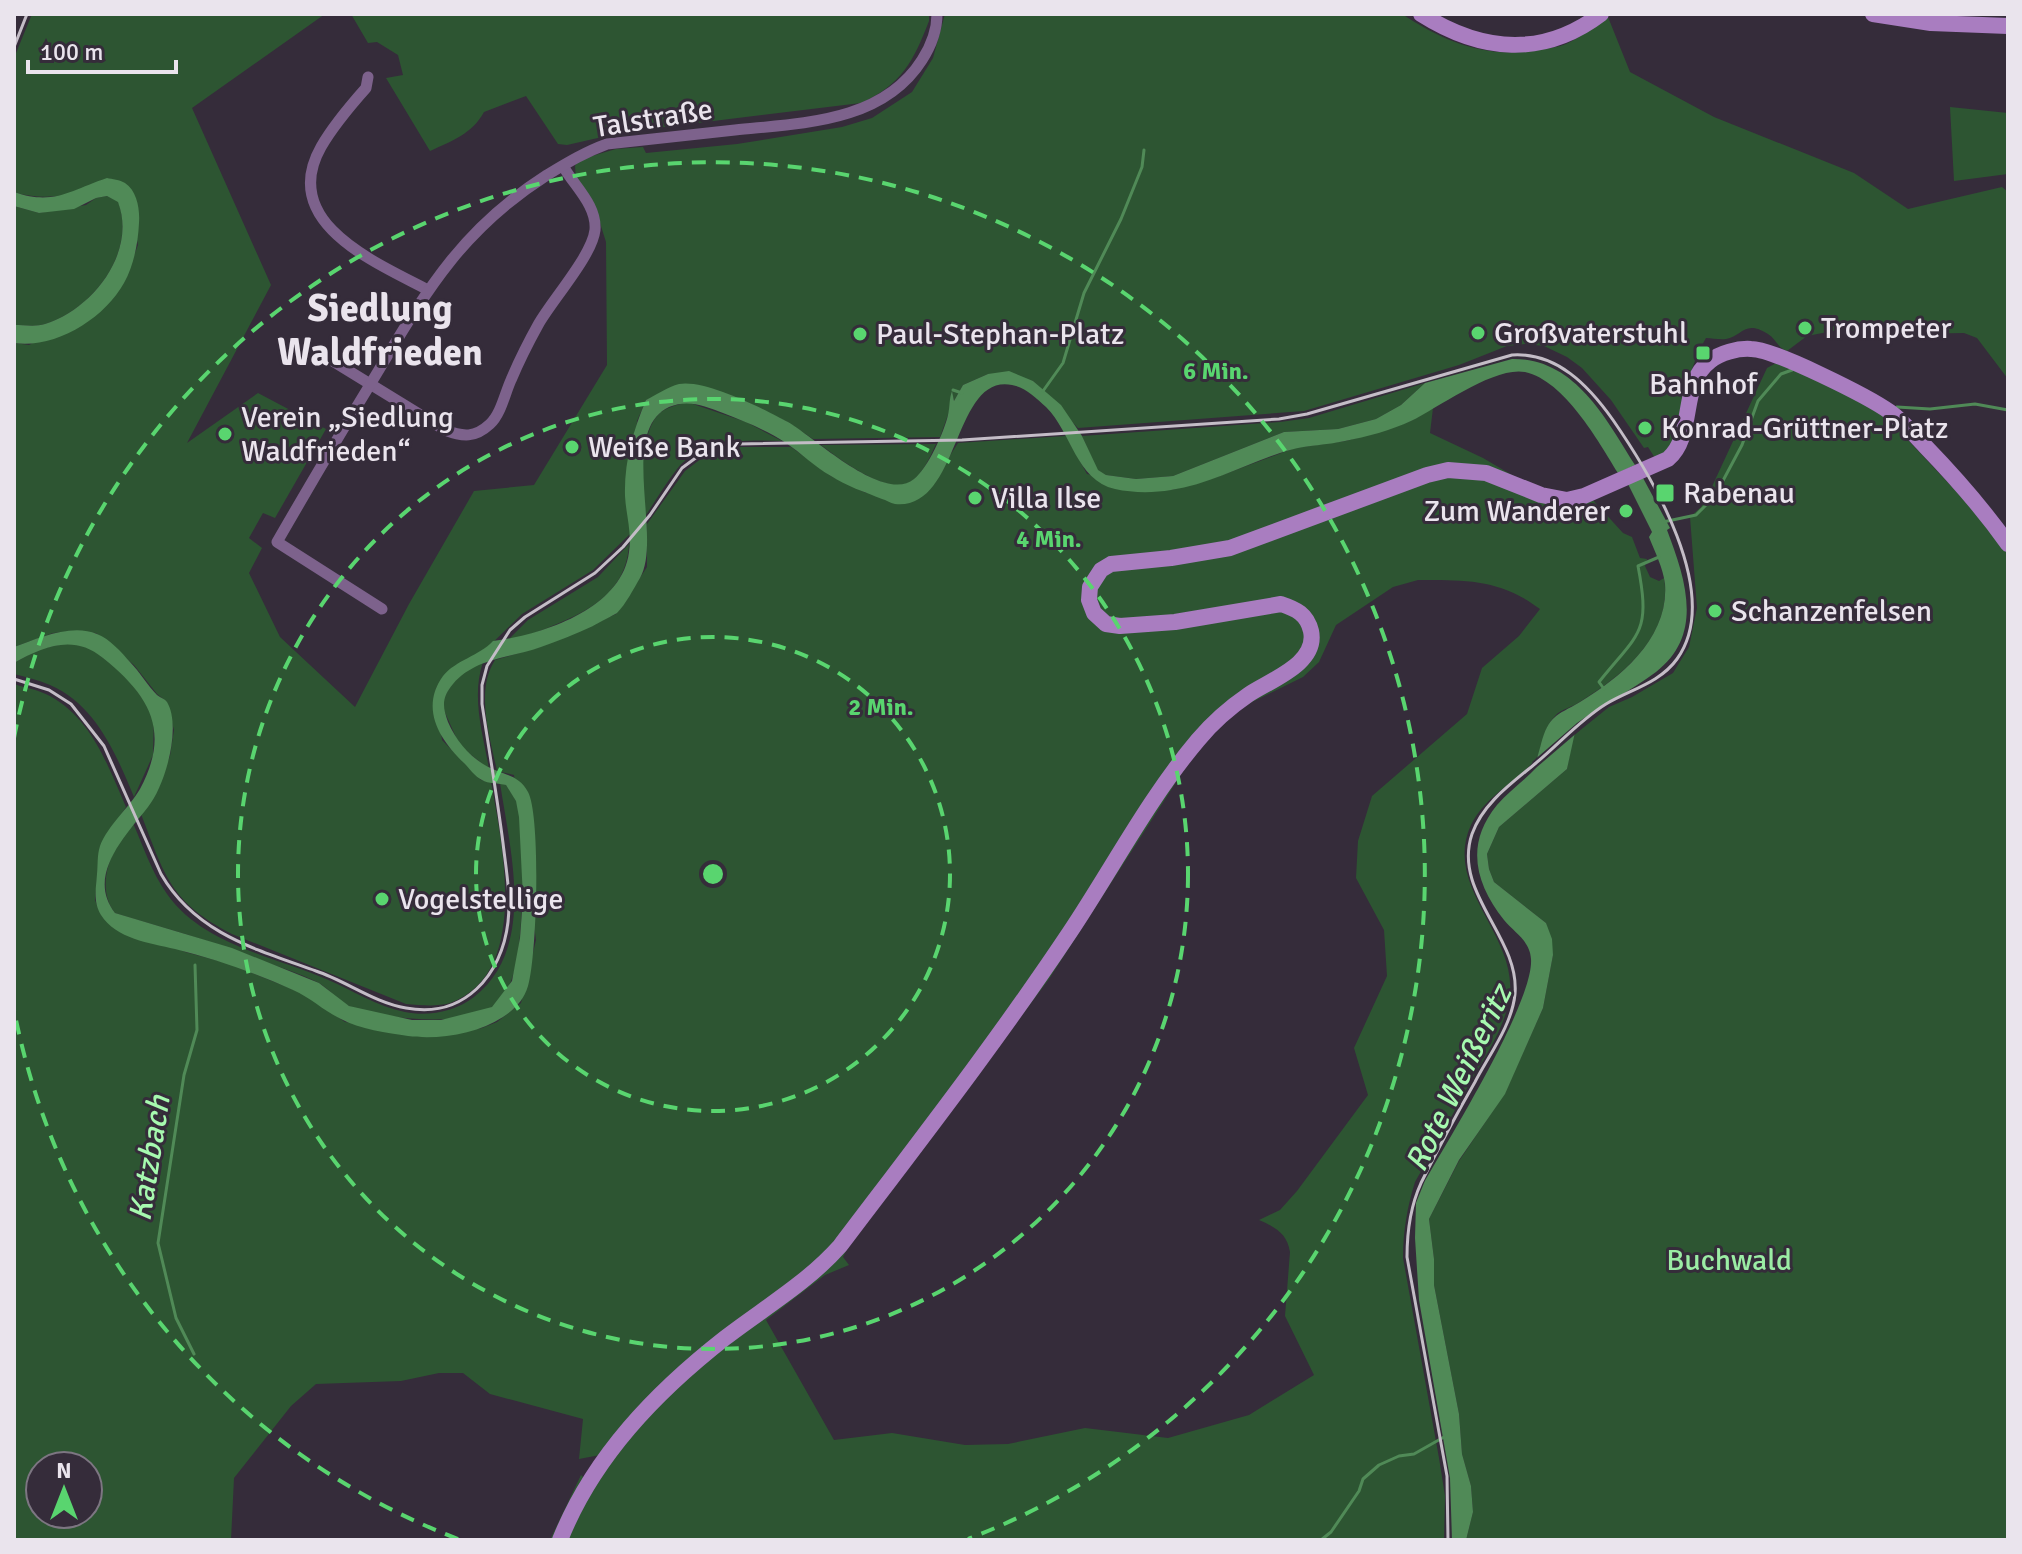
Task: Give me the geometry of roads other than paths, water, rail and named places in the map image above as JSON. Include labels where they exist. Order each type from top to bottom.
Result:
[{"type":"street","name":"Talstraße","points":[[382,609],[277,542],[428,290],[471,236],[516,195],[585,152],[607,144],[824,120],[865,108],[890,94],[914,72],[931,46],[937,14]]},
{"type":"street","points":[[1421,14],[1459,36],[1503,45],[1556,40],[1601,14]]},
{"type":"street","points":[[1873,14],[1931,23],[2008,26]]},
{"type":"street","points":[[368,77],[366,88],[320,148],[313,166],[311,184],[316,209],[340,240],[428,290]]},
{"type":"street","points":[[318,352],[445,430],[464,437],[480,432],[493,421],[527,344],[591,245],[595,228],[588,202],[563,166]]},
{"type":"street","points":[[560,1540],[586,1486],[632,1423],[725,1338],[821,1268],[840,1246],[1019,1006],[1198,739],[1223,714],[1288,671],[1310,649],[1313,640],[1306,618],[1298,610],[1281,604],[1145,626],[1106,624],[1094,613],[1089,600],[1090,587],[1101,570],[1122,561],[1171,558],[1230,548],[1340,505],[1448,470],[1486,473],[1558,499],[1584,496],[1668,459],[1678,449],[1684,433],[1690,396],[1700,372],[1708,362],[1732,352],[1751,349],[1780,356],[1890,412],[1947,468],[2008,544]]},
{"type":"waterway","points":[[1043,391],[1063,363],[1084,293],[1121,219],[1142,167],[1144,150]]},
{"type":"waterway","points":[[1663,522],[1696,515],[1706,505],[1718,490],[1742,445],[1758,401],[1781,374],[1792,370]]},
{"type":"waterway","points":[[953,390],[962,393]]},
{"type":"waterway","points":[[1897,407],[1930,409],[1975,404],[2008,410]]},
{"type":"waterway","points":[[1604,689],[1599,682],[1632,641],[1642,619],[1638,566],[1659,557]]},
{"type":"waterway","name":"Katzbach","points":[[194,1354],[176,1318],[158,1243],[184,1075],[197,1030],[195,965]]},
{"type":"waterway","points":[[1321,1540],[1331,1532],[1359,1491],[1363,1479],[1379,1465],[1399,1456],[1414,1454],[1444,1437]]},
{"type":"railway","points":[[14,47],[27,14]]},
{"type":"railway","points":[[14,679],[49,690],[71,704],[104,746],[161,874],[175,894],[209,925],[249,946],[327,975],[383,1002],[427,1010],[446,1007],[462,1000],[488,975],[498,959],[508,922],[507,872],[482,704],[482,685],[487,666],[510,630],[525,617],[595,573],[623,547],[650,515],[682,468],[701,454],[739,444],[962,440],[1279,419],[1307,414],[1512,355],[1543,359],[1557,365],[1582,384],[1604,407],[1646,471],[1677,536],[1687,569],[1692,602],[1689,632],[1670,667],[1653,680],[1596,710],[1578,725],[1499,794],[1483,813],[1472,834],[1468,855],[1471,876],[1508,953],[1514,973],[1515,994],[1505,1028],[1417,1192],[1407,1247],[1447,1476],[1448,1540]]},
{"type":"place","name":"Trompeter","points":[[1805,328]]},
{"type":"place","name":"Großvaterstuhl","points":[[1478,333]]},
{"type":"place","name":"Paul-Stephan-Platz","points":[[860,334]]},
{"type":"place","name":"Bahnhof","points":[[1703,353]]},
{"type":"place","name":"Konrad-Grüttner-Platz","points":[[1645,428]]},
{"type":"place","name":"Verein „Siedlung Waldfrieden“","points":[[225,434]]},
{"type":"place","name":"Weiße Bank","points":[[572,447]]},
{"type":"place","name":"Rabenau","points":[[1665,493]]},
{"type":"place","name":"Villa Ilse","points":[[975,498]]},
{"type":"place","name":"Zum Wanderer","points":[[1626,511]]},
{"type":"place","name":"Schanzenfelsen","points":[[1715,611]]},
{"type":"place","name":"Vogelstellige","points":[[382,899]]},
{"type":"district","name":"Siedlung Waldfrieden","points":[[380,330]]},
{"type":"water label","name":"Rote Weißeritz","points":[[1458,1078]]},
{"type":"park label","name":"Buchwald","points":[[1729,1260]]}]
